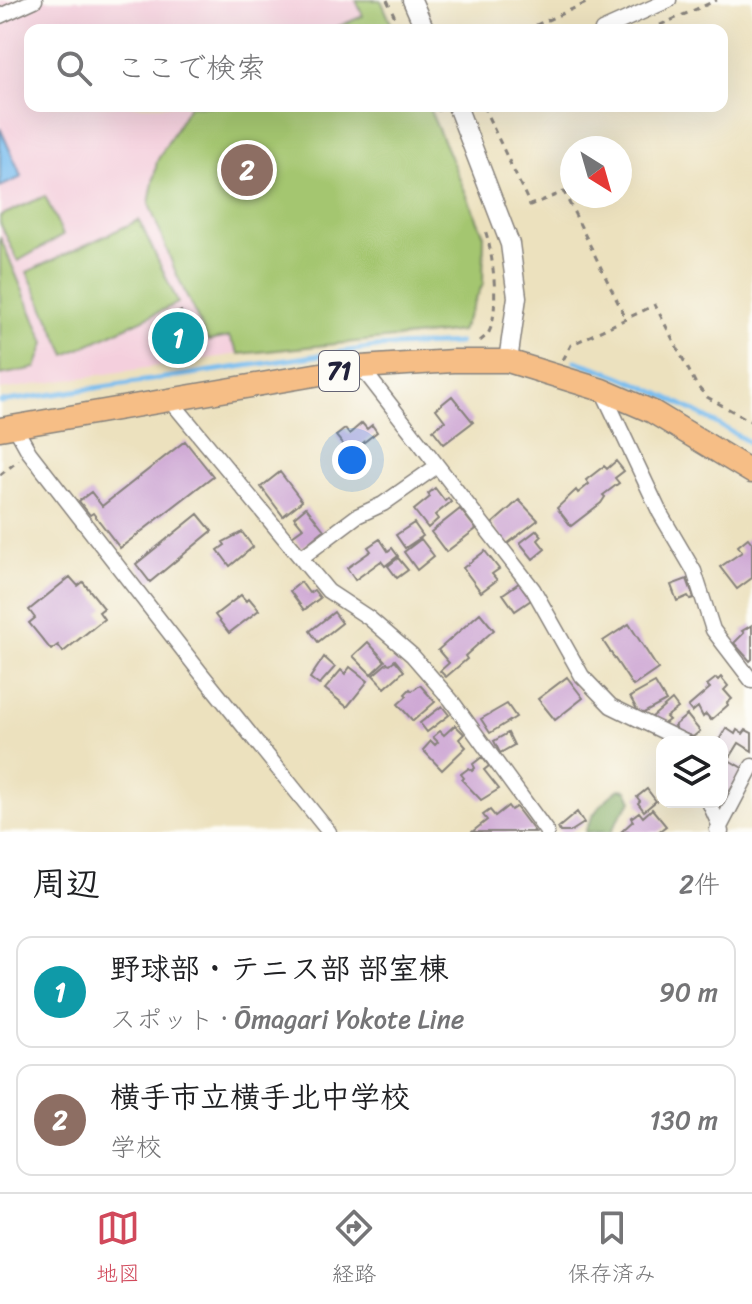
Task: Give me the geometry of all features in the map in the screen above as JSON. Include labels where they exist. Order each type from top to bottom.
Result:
[{"type":"main road","name":"71","points":[[8,428],[361,367],[508,361],[602,390],[653,412],[752,472]]},
{"type":"street","points":[[0,16],[35,0]]},
{"type":"street","points":[[412,0],[422,24]]},
{"type":"street","points":[[615,24],[669,0]]},
{"type":"street","points":[[459,112],[510,244],[517,297],[508,361]]},
{"type":"street","points":[[361,367],[533,589],[582,676],[611,706],[673,736]]},
{"type":"street","points":[[602,390],[660,513],[694,571],[713,630],[752,681]]},
{"type":"street","points":[[171,401],[328,591],[369,618],[412,655],[451,700],[547,832]]},
{"type":"street","points":[[8,428],[329,832]]},
{"type":"street","points":[[301,558],[357,516],[383,504],[437,466]]},
{"type":"street","points":[[719,830],[752,766]]},
{"type":"street","points":[[711,808],[719,830]]},
{"type":"path","points":[[387,0],[398,24]]},
{"type":"path","points":[[539,24],[593,0]]},
{"type":"path","points":[[663,24],[717,0]]},
{"type":"path","points":[[440,112],[445,124]]},
{"type":"path","points":[[486,112],[530,205],[564,192],[626,319]]},
{"type":"path","points":[[473,349],[489,332],[496,290],[490,243],[484,228]]},
{"type":"path","points":[[556,374],[571,345],[655,305],[697,386],[707,397],[752,422]]},
{"type":"path","points":[[0,475],[29,452]]},
{"type":"shaded area","points":[[0,0],[381,0],[391,24],[24,24],[24,112],[431,112],[484,235],[483,284],[461,331],[239,354],[0,390]]},
{"type":"green space","points":[[356,0],[381,0],[391,24],[344,24],[363,16]]},
{"type":"green space","points":[[186,112],[431,112],[484,235],[483,284],[461,331],[239,354],[229,337],[208,341],[176,273],[149,204],[157,161]]},
{"type":"green space","points":[[45,196],[63,235],[18,261],[0,223],[0,216]]},
{"type":"green space","points":[[139,220],[178,303],[66,355],[27,272]]},
{"type":"green space","points":[[0,237],[45,343],[36,368],[0,375]]},
{"type":"green space","points":[[619,789],[627,790],[632,801],[611,832],[585,832],[599,808]]},
{"type":"water","points":[[0,128],[22,177],[0,187]]},
{"type":"building","points":[[181,311],[193,330],[191,332],[197,344],[172,356],[156,324]]},
{"type":"building","points":[[452,396],[473,422],[444,444],[433,430],[445,421],[436,409]]},
{"type":"building","points":[[362,423],[367,429],[372,425],[377,432],[350,453],[336,436],[345,429],[349,434]]},
{"type":"building","points":[[185,441],[213,476],[120,548],[93,513],[90,515],[79,501],[91,492],[102,506]]},
{"type":"building","points":[[616,461],[624,471],[615,478],[619,483],[603,495],[605,497],[601,503],[571,526],[557,508],[576,490],[578,493],[589,484],[586,480]]},
{"type":"building","points":[[280,472],[302,501],[283,516],[261,487]]},
{"type":"building","points":[[435,488],[445,501],[448,498],[451,502],[435,515],[438,519],[428,528],[414,510],[430,497],[428,494]]},
{"type":"building","points":[[519,500],[538,520],[507,544],[492,524]]},
{"type":"building","points":[[306,507],[324,530],[302,548],[292,536],[303,528],[294,517]]},
{"type":"building","points":[[460,509],[476,529],[446,552],[431,532]]},
{"type":"building","points":[[198,514],[212,531],[150,582],[136,564]]},
{"type":"building","points":[[414,523],[423,536],[405,548],[396,535]]},
{"type":"building","points":[[537,530],[542,536],[538,540],[545,549],[533,559],[520,543]]},
{"type":"building","points":[[242,532],[253,547],[230,566],[218,550],[225,545],[223,542]]},
{"type":"building","points":[[748,538],[752,543],[752,578],[737,589],[720,567],[742,552],[738,546]]},
{"type":"building","points":[[380,539],[388,551],[392,548],[398,556],[385,566],[381,561],[355,580],[347,568],[371,551],[368,547]]},
{"type":"building","points":[[421,539],[434,556],[417,570],[404,552]]},
{"type":"building","points":[[485,551],[499,569],[492,574],[497,580],[481,592],[463,568]]},
{"type":"building","points":[[398,558],[408,570],[397,578],[388,566]]},
{"type":"building","points":[[70,577],[78,586],[83,582],[104,608],[99,612],[104,619],[63,652],[58,645],[51,650],[29,623],[35,618],[29,610]]},
{"type":"building","points":[[687,579],[694,598],[688,596],[677,601],[671,585]]},
{"type":"building","points":[[301,582],[309,593],[314,590],[320,598],[304,610],[290,591]]},
{"type":"building","points":[[519,583],[531,600],[515,611],[503,594]]},
{"type":"building","points":[[241,595],[246,601],[249,598],[259,610],[229,633],[215,615]]},
{"type":"building","points":[[334,612],[342,623],[318,642],[310,631]]},
{"type":"building","points":[[480,613],[494,630],[446,677],[440,671],[449,663],[438,650]]},
{"type":"building","points":[[629,624],[658,669],[633,686],[603,641]]},
{"type":"building","points":[[752,625],[750,661],[734,643],[744,633],[742,631]]},
{"type":"building","points":[[368,642],[385,661],[371,674],[353,656]]},
{"type":"building","points":[[324,657],[335,667],[319,685],[310,678]]},
{"type":"building","points":[[395,660],[404,671],[385,688],[373,675]]},
{"type":"building","points":[[350,667],[368,681],[347,707],[325,689],[341,670],[345,674]]},
{"type":"building","points":[[567,677],[583,698],[555,720],[538,699]]},
{"type":"building","points":[[721,677],[728,686],[724,690],[732,699],[728,705],[711,720],[706,714],[703,717],[698,707],[692,712],[688,707],[710,688],[707,685]]},
{"type":"building","points":[[655,683],[666,701],[640,715],[630,697]]},
{"type":"building","points":[[420,685],[435,702],[413,721],[398,704],[410,689],[412,691]]},
{"type":"building","points":[[672,700],[678,708],[666,717],[669,720],[665,723],[657,722],[652,717]]},
{"type":"building","points":[[507,704],[516,717],[490,733],[481,719]]},
{"type":"building","points":[[442,706],[449,715],[427,732],[420,723]]},
{"type":"building","points":[[687,715],[700,731],[690,736],[674,726]]},
{"type":"building","points":[[455,725],[464,734],[459,739],[466,747],[442,770],[423,750],[431,741],[435,745],[438,742],[433,737],[440,731],[444,735]]},
{"type":"building","points":[[726,728],[735,734],[737,730],[743,734],[746,730],[752,733],[752,751],[739,743],[731,756],[728,754],[728,736],[721,736]]},
{"type":"building","points":[[508,733],[514,745],[500,753],[494,741]]},
{"type":"building","points":[[482,757],[489,766],[484,770],[499,789],[481,800],[462,780],[461,774],[469,768],[472,771],[475,768],[473,764]]},
{"type":"building","points":[[728,760],[744,769],[728,794]]},
{"type":"building","points":[[647,789],[656,801],[644,811],[637,797]]},
{"type":"building","points":[[508,806],[511,810],[516,807],[535,832],[472,832],[487,820],[483,815],[490,810],[495,816]]},
{"type":"building","points":[[652,809],[666,826],[658,832],[621,832],[639,812],[643,817]]},
{"type":"building","points":[[577,812],[584,823],[570,832],[560,832],[558,828]]},
{"type":"waterway","points":[[0,402],[376,347],[459,343]]},
{"type":"waterway","points":[[575,361],[622,377],[666,397],[752,444]]},
{"type":"place","name":"横手市立横手北中学校","points":[[247,170]]},
{"type":"place","name":"野球部・テニス部 部室棟","points":[[178,338]]}]
